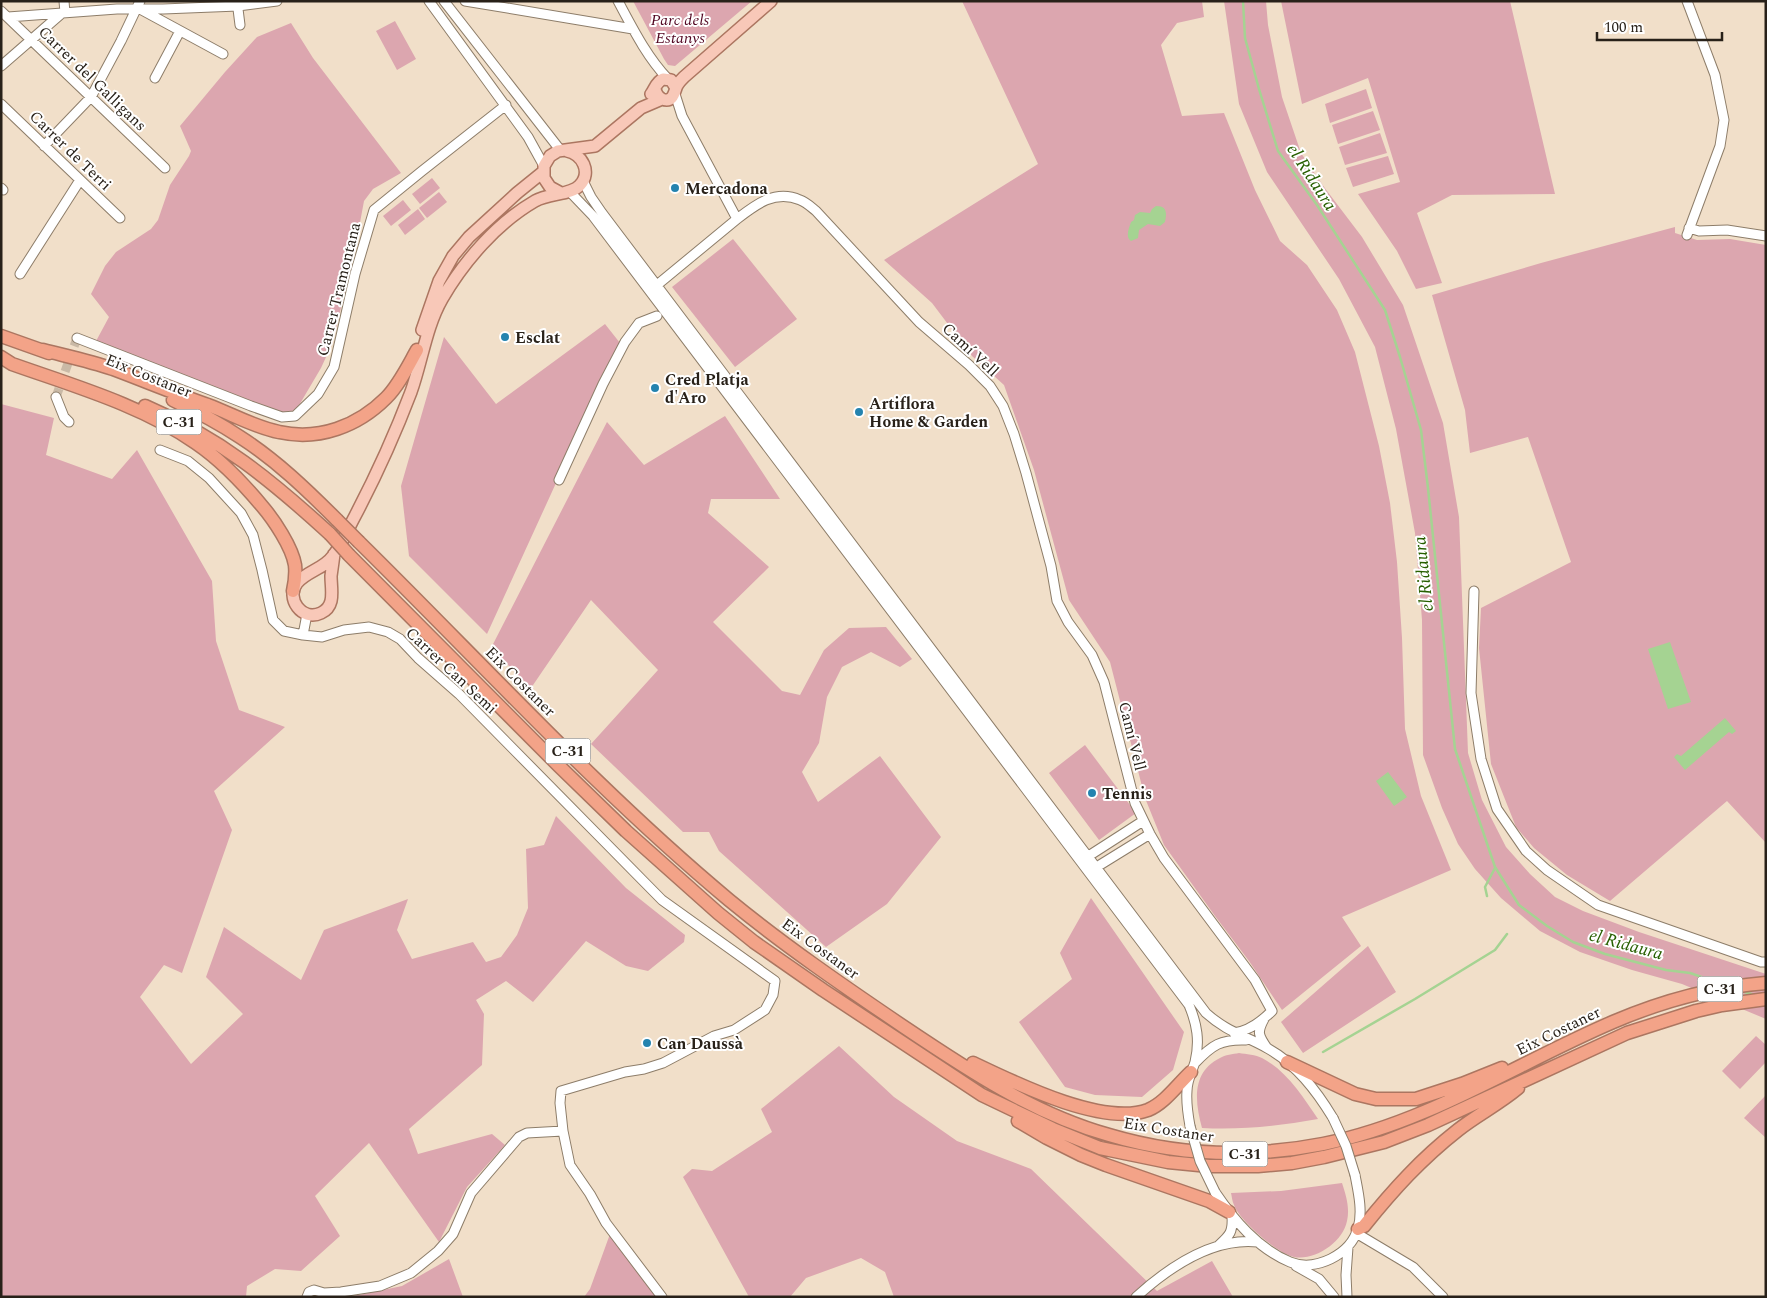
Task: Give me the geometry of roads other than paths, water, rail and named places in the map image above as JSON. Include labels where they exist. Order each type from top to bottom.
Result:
[{"type":"highway","name":"Eix Costaner","points":[[1,336],[82,366],[138,384],[168,397],[217,422],[265,455],[300,484],[338,520],[637,819],[729,900],[822,970],[953,1059],[997,1086],[1066,1120],[1106,1134],[1172,1150],[1236,1154],[1269,1152],[1321,1144],[1398,1123],[1455,1099],[1615,1021],[1674,1000],[1719,989],[1766,983]]},
{"type":"highway","points":[[43,350],[112,369],[220,409],[254,424],[280,432],[309,435],[337,430],[362,418],[387,397],[405,372],[416,350]]},
{"type":"highway","points":[[1,356],[12,364],[92,392],[145,414],[196,443],[220,462],[231,471],[270,515],[295,563],[296,576],[293,591]]},
{"type":"highway","name":"Eix Costaner","points":[[1,356],[37,366],[131,400],[161,413],[208,437],[254,468],[330,534],[626,831],[718,913],[794,970],[982,1095],[1045,1126],[1100,1148],[1168,1162],[1230,1167],[1292,1163],[1324,1157],[1384,1142],[1428,1125],[1627,1033],[1696,1011],[1722,1005],[1766,999]]},
{"type":"highway","points":[[1287,1062],[1354,1094],[1376,1099],[1401,1100],[1416,1099],[1432,1094],[1499,1069],[1538,1057]]},
{"type":"highway","name":"C-31","points":[[953,1059],[972,1063],[1040,1094],[1095,1110],[1118,1114],[1149,1110],[1193,1068]]},
{"type":"highway","points":[[1357,1231],[1364,1226],[1402,1180],[1431,1152],[1460,1128],[1507,1097],[1531,1078]]},
{"type":"highway","name":"C-31","points":[[982,1095],[990,1105],[1081,1155],[1106,1166],[1209,1201],[1231,1214]]},
{"type":"main road","points":[[411,391],[416,350],[439,281],[453,256],[469,237],[543,169],[550,156],[564,151],[595,146],[641,108],[684,77],[771,1]]},
{"type":"main road","points":[[334,554],[319,569],[298,582],[293,591],[296,607],[306,614],[317,615],[326,610],[331,601],[334,554],[389,446],[411,391],[431,323],[457,274],[485,241],[519,212],[536,200],[579,187],[595,146]]},
{"type":"main road","points":[[564,151],[579,157],[584,164],[584,175]]},
{"type":"main road","points":[[543,169],[548,185],[566,192]]},
{"type":"main road","points":[[306,577],[322,578],[332,591]]},
{"type":"street","points":[[64,1],[64,13]]},
{"type":"street","points":[[4,14],[64,13],[139,5],[163,9],[277,1]]},
{"type":"street","points":[[430,1],[528,136],[543,169]]},
{"type":"street","points":[[444,1],[564,151]]},
{"type":"street","points":[[465,1],[633,29]]},
{"type":"street","points":[[618,1],[737,220]]},
{"type":"street","points":[[1687,1],[1715,75],[1724,120],[1720,146],[1688,232],[1727,230],[1766,236]]},
{"type":"street","points":[[238,4],[240,25]]},
{"type":"street","points":[[139,5],[180,31],[223,54]]},
{"type":"street","points":[[44,146],[91,96],[139,5]]},
{"type":"street","points":[[1,66],[64,13]]},
{"type":"street","name":"Carrer del Galligans","points":[[4,14],[165,168]]},
{"type":"street","points":[[155,78],[180,31]]},
{"type":"street","name":"Carrer de Terri","points":[[1,104],[120,218]]},
{"type":"street","name":"Carrer Tramontana","points":[[76,338],[251,406],[282,417],[295,416],[318,394],[334,366],[356,274],[374,210],[506,106]]},
{"type":"street","points":[[584,175],[591,197],[602,213],[1206,1013],[1217,1023],[1234,1033],[1267,1048],[1287,1062],[1312,1086],[1333,1118],[1346,1146],[1355,1175],[1359,1203],[1357,1231],[1349,1246],[1346,1275],[1347,1297]]},
{"type":"street","points":[[20,274],[80,180]]},
{"type":"street","points":[[566,192],[593,216],[1189,1005],[1196,1022],[1197,1051],[1186,1092],[1190,1126],[1200,1160],[1215,1192],[1231,1214],[1258,1242],[1266,1249],[1319,1279],[1334,1297]]},
{"type":"street","name":"Camí Vell","points":[[657,286],[758,203],[786,196],[801,200],[816,211],[835,230],[919,322],[969,365],[990,386],[1003,406],[1014,434],[1051,566],[1057,601],[1068,622],[1092,655],[1104,682],[1135,803],[1164,858],[1255,980],[1272,1011],[1264,1019],[1260,1028],[1259,1037],[1267,1048]]},
{"type":"street","points":[[559,480],[603,384],[625,342],[638,323],[657,316]]},
{"type":"street","points":[[56,398],[64,417],[69,422]]},
{"type":"street","name":"Carrer Can Semi","points":[[160,450],[188,461],[210,478],[241,513],[253,535],[273,620],[284,631],[322,637],[344,630],[369,627],[388,632],[400,639],[418,658],[459,694],[662,900],[775,981],[773,995],[765,1010],[734,1030],[714,1036],[663,1063],[644,1069],[624,1072],[561,1091],[560,1103],[563,1131]]},
{"type":"street","points":[[1474,592],[1471,692],[1481,760],[1497,809],[1526,851],[1547,870],[1598,905],[1760,962],[1766,962]]},
{"type":"street","points":[[303,635],[306,614]]},
{"type":"street","points":[[1087,857],[1143,821]]},
{"type":"street","points":[[1096,868],[1150,834]]},
{"type":"street","points":[[1234,1033],[1244,1032],[1264,1019]]},
{"type":"street","points":[[1193,1068],[1207,1051],[1216,1044],[1231,1040],[1249,1040]]},
{"type":"street","points":[[307,1297],[309,1292],[314,1290],[340,1292],[380,1286],[411,1273],[438,1251],[453,1234],[471,1193],[519,1137],[527,1133],[563,1131],[570,1165],[590,1194],[606,1223],[662,1297]]},
{"type":"street","points":[[1215,1248],[1229,1237],[1232,1229],[1231,1214]]},
{"type":"street","points":[[1357,1231],[1414,1267],[1444,1297]]},
{"type":"street","points":[[1136,1297],[1175,1266],[1215,1248],[1241,1240],[1258,1242]]},
{"type":"street","points":[[1292,1263],[1305,1266],[1323,1262],[1333,1258],[1349,1246],[1356,1244],[1398,1258]]},
{"type":"waterway","name":"el Ridaura","points":[[1243,1],[1245,38],[1278,151],[1317,205],[1385,310],[1400,357],[1421,430],[1455,749],[1495,867],[1519,905],[1573,942],[1605,954],[1666,970],[1690,973],[1722,984]]},
{"type":"waterway","points":[[1487,896],[1485,887],[1495,868]]},
{"type":"waterway","points":[[1323,1052],[1495,950],[1507,934]]},
{"type":"waterway","name":"el Ridaura","points":[[1741,991],[1755,995]]},
{"type":"tunnel","points":[[56,397],[77,338]]},
{"type":"place","name":"Mercadona","points":[[675,188]]},
{"type":"place","name":"Esclat","points":[[505,337]]},
{"type":"place","name":"Cred Platja d'Aro","points":[[655,388]]},
{"type":"place","name":"Artiflora Home & Garden","points":[[859,412]]},
{"type":"place","name":"Tennis","points":[[1092,793]]},
{"type":"place","name":"Can Daussà","points":[[647,1043]]},
{"type":"park label","name":"Parc dels Estanys","points":[[680,28]]}]
